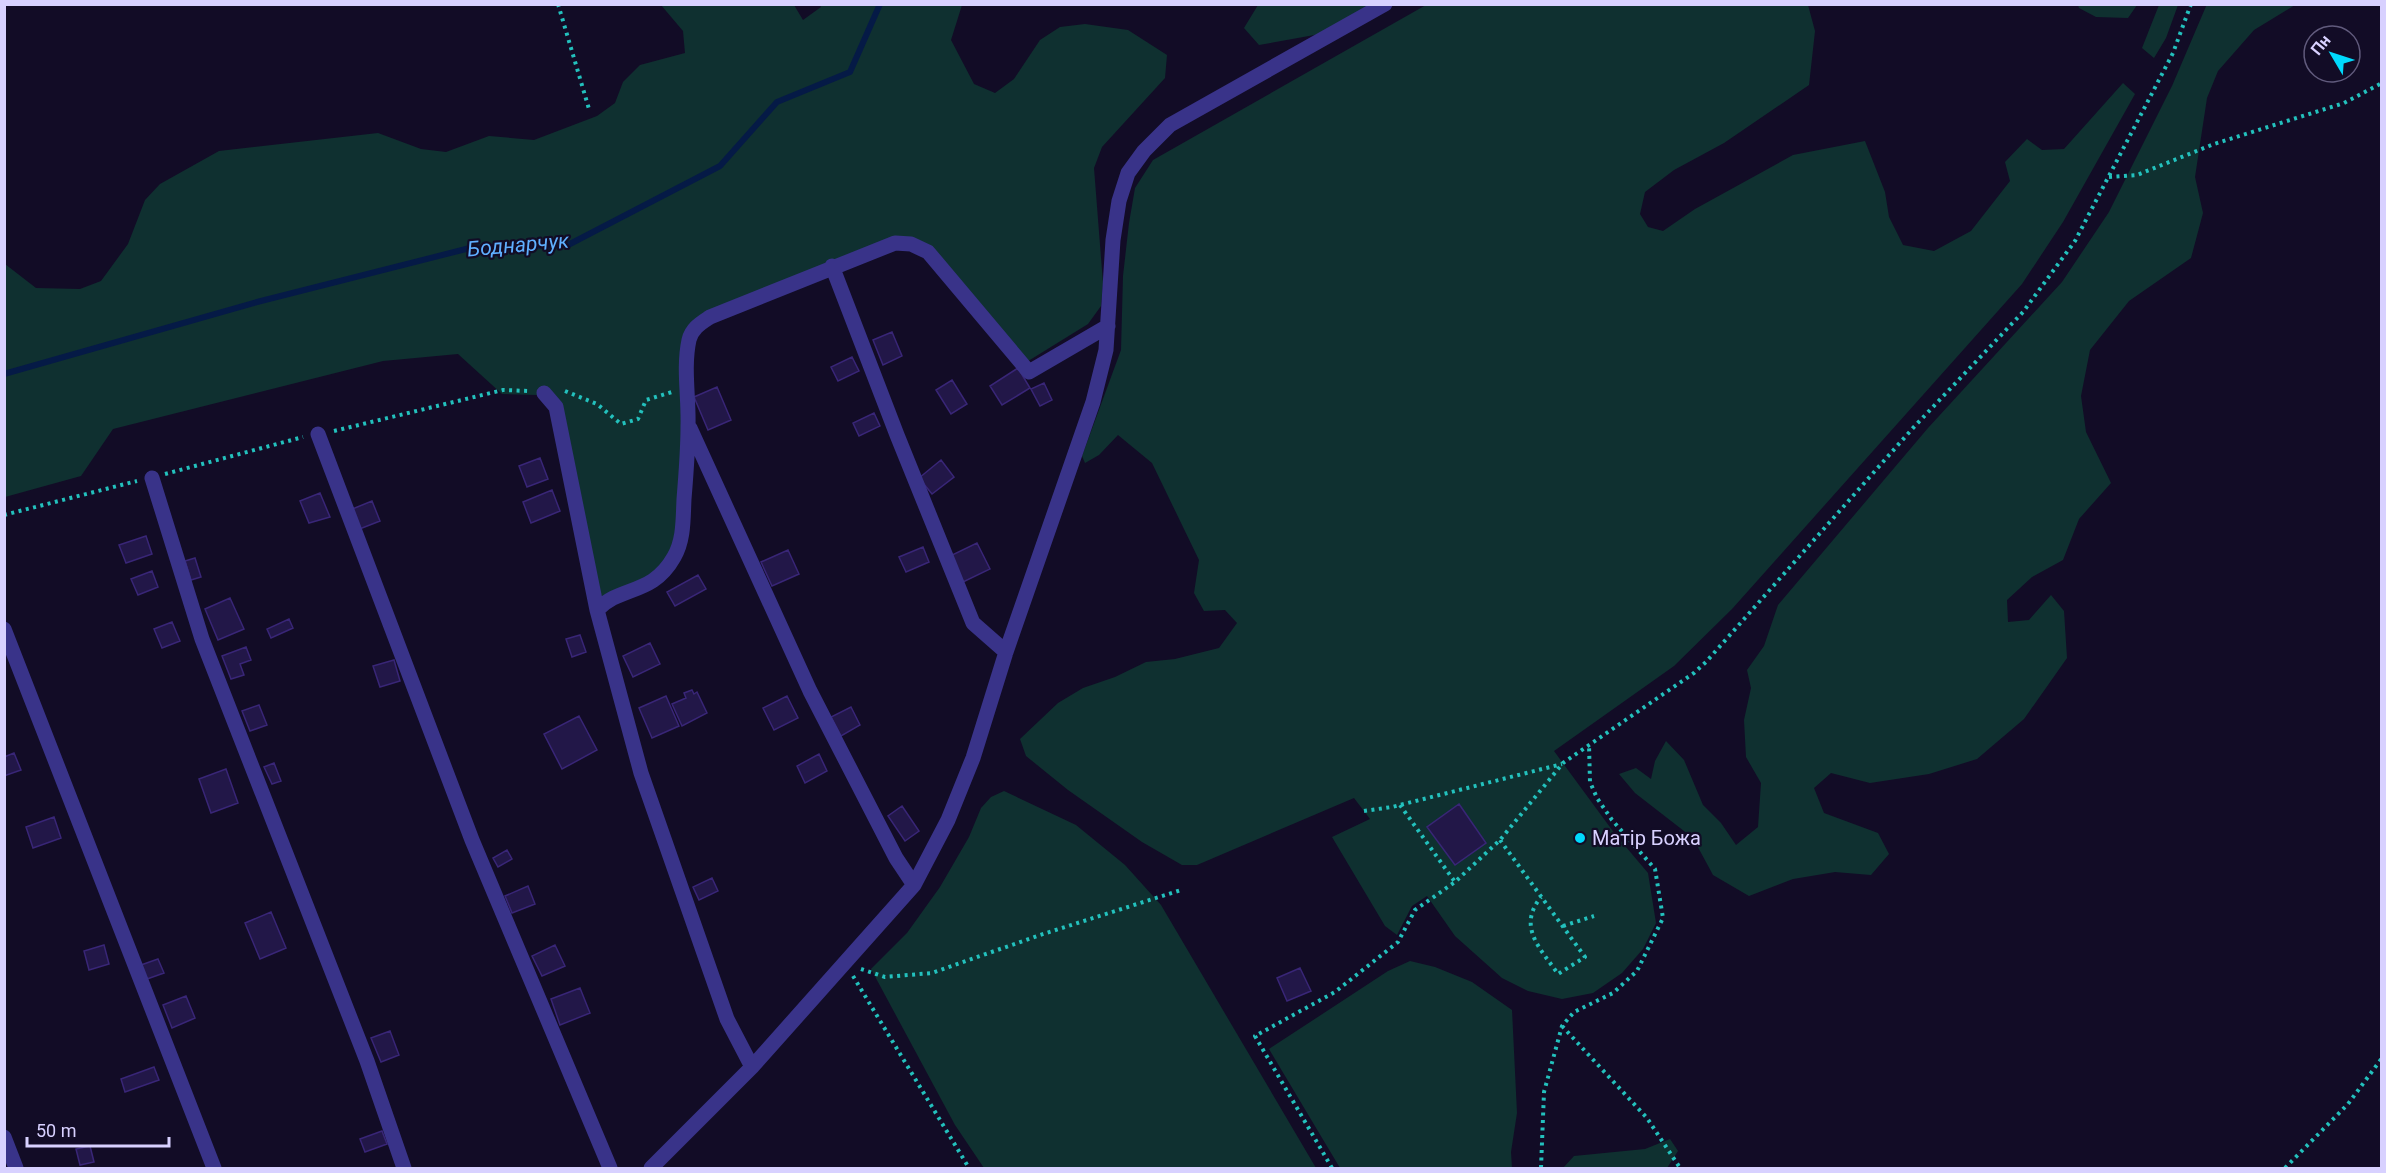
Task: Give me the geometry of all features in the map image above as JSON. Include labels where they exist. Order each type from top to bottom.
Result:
[{"type":"street","points":[[651,1168],[752,1067],[914,885],[948,820],[973,758],[1006,652],[1093,402],[1106,350],[1113,240],[1119,201],[1128,173],[1144,151],[1170,125],[1384,4]]},
{"type":"street","points":[[597,610],[603,603],[650,584],[666,570],[675,555],[683,530],[689,338],[696,326],[710,317],[832,266],[895,243],[911,244],[928,252],[1029,372],[1108,326]]},
{"type":"street","points":[[832,266],[973,623],[1006,652]]},
{"type":"street","points":[[544,393],[556,408],[597,610],[641,773],[727,1019],[752,1067]]},
{"type":"street","points":[[688,425],[810,691],[896,858],[914,885]]},
{"type":"street","points":[[318,434],[472,840],[610,1168]]},
{"type":"street","points":[[152,477],[202,639],[363,1050],[404,1168]]},
{"type":"street","points":[[4,629],[214,1168]]},
{"type":"street","points":[[4,1137],[16,1168]]},
{"type":"path","points":[[558,4],[589,109]]},
{"type":"path","points":[[1332,1168],[1255,1036],[1335,992],[1398,942],[1414,910],[1455,882],[1500,840],[1563,763],[1694,673],[1706,662],[1913,428],[2023,312],[2075,241],[2173,53],[2191,4]]},
{"type":"path","points":[[2109,177],[2137,175],[2214,144],[2344,103],[2382,83]]},
{"type":"path","points":[[4,515],[318,434],[503,390],[544,393],[564,390],[597,404],[621,424],[638,419],[646,400],[687,388]]},
{"type":"path","points":[[1541,1168],[1544,1092],[1562,1026],[1574,1012],[1613,993],[1637,971],[1664,918],[1655,869],[1612,820],[1597,798],[1590,782],[1589,744]]},
{"type":"path","points":[[1364,812],[1400,805],[1563,763]]},
{"type":"path","points":[[1400,805],[1455,882]]},
{"type":"path","points":[[1500,840],[1585,957],[1558,974],[1532,935],[1531,915],[1541,897]]},
{"type":"path","points":[[845,963],[885,977],[932,973],[1040,935],[1181,890]]},
{"type":"path","points":[[1563,926],[1594,916]]},
{"type":"path","points":[[845,963],[969,1168]]},
{"type":"path","points":[[1562,1026],[1647,1118],[1680,1168]]},
{"type":"path","points":[[2285,1168],[2348,1104],[2382,1058]]},
{"type":"green space","points":[[2078,4],[2137,5],[2128,18],[2096,17],[2079,8]]},
{"type":"green space","points":[[2207,4],[2295,5],[2254,30],[2218,71],[2207,98],[2195,177],[2203,213],[2191,258],[2129,301],[2090,350],[2081,396],[2086,432],[2111,483],[2079,519],[2063,560],[2032,577],[2007,600],[2008,622],[2029,620],[2051,595],[2064,611],[2067,658],[2024,719],[1977,759],[1929,774],[1870,783],[1831,773],[1814,788],[1824,813],[1878,833],[1889,854],[1871,875],[1835,872],[1793,879],[1749,896],[1713,875],[1693,838],[1635,793],[1619,774],[1636,768],[1651,779],[1655,761],[1666,741],[1684,760],[1703,805],[1721,823],[1736,845],[1758,827],[1761,783],[1746,757],[1744,720],[1751,688],[1747,670],[1764,646],[1778,605],[1928,428],[2062,282],[2109,212],[2172,86]]},
{"type":"green space","points":[[661,5],[794,5],[803,20],[821,7],[820,5],[962,5],[951,40],[974,84],[995,93],[1014,79],[1040,40],[1060,27],[1085,24],[1128,30],[1167,55],[1165,78],[1102,147],[1094,168],[1103,283],[1101,306],[1088,324],[1025,363],[933,249],[903,238],[690,326],[679,529],[669,558],[644,582],[590,605],[551,406],[537,395],[502,394],[458,354],[383,361],[113,429],[81,476],[5,497],[5,264],[36,288],[80,289],[101,281],[128,244],[145,200],[160,184],[219,151],[378,133],[421,149],[446,152],[489,136],[534,140],[597,116],[615,103],[623,82],[640,65],[685,53],[683,31]]},
{"type":"green space","points":[[1258,5],[1380,5],[1331,32],[1259,45],[1244,28]]},
{"type":"green space","points":[[1426,5],[1808,5],[1815,31],[1809,85],[1724,143],[1674,170],[1645,192],[1640,214],[1648,227],[1663,231],[1695,209],[1793,155],[1865,141],[1885,192],[1889,217],[1903,245],[1934,251],[1971,231],[2010,181],[2005,162],[2027,139],[2042,150],[2064,149],[2123,83],[2135,94],[2063,222],[2022,284],[1732,609],[1674,666],[1554,751],[1615,834],[1648,873],[1656,923],[1643,949],[1622,973],[1593,993],[1562,999],[1528,991],[1502,978],[1455,936],[1427,896],[1412,906],[1397,935],[1385,926],[1332,837],[1370,819],[1354,798],[1197,865],[1182,865],[1142,842],[1068,790],[1026,756],[1020,739],[1058,703],[1083,688],[1115,677],[1146,662],[1175,659],[1219,648],[1237,623],[1225,610],[1204,611],[1194,593],[1199,560],[1152,463],[1118,435],[1099,455],[1085,463],[1082,456],[1121,350],[1123,276],[1135,188],[1153,160]]},
{"type":"green space","points":[[2159,5],[2178,5],[2166,38],[2154,58],[2142,48]]},
{"type":"green space","points":[[1004,791],[1076,825],[1125,865],[1161,905],[1316,1168],[984,1168],[955,1125],[871,969],[907,933],[940,887],[969,837],[981,808],[991,797]]},
{"type":"green space","points":[[1410,961],[1435,967],[1472,982],[1512,1010],[1517,1113],[1511,1152],[1512,1168],[1340,1168],[1269,1049],[1388,971]]},
{"type":"green space","points":[[1670,1139],[1678,1151],[1667,1168],[1563,1168],[1574,1156],[1645,1149]]},
{"type":"building","points":[[892,332],[902,356],[883,365],[873,340]]},
{"type":"building","points":[[852,357],[859,371],[838,381],[831,367]]},
{"type":"building","points":[[1018,368],[1030,388],[1002,405],[990,386]]},
{"type":"building","points":[[952,380],[967,404],[951,414],[936,390]]},
{"type":"building","points":[[1044,383],[1052,400],[1040,406],[1031,389]]},
{"type":"building","points":[[717,387],[731,420],[708,430],[694,397]]},
{"type":"building","points":[[874,413],[880,426],[859,436],[853,423]]},
{"type":"building","points":[[540,458],[548,479],[527,487],[519,466]]},
{"type":"building","points":[[941,460],[954,477],[932,494],[919,478]]},
{"type":"building","points":[[552,490],[560,511],[531,523],[523,502]]},
{"type":"building","points":[[320,493],[330,517],[309,523],[300,501]]},
{"type":"building","points":[[372,501],[380,521],[357,530],[350,510]]},
{"type":"building","points":[[146,536],[152,554],[126,563],[119,545]]},
{"type":"building","points":[[977,543],[990,569],[963,582],[950,556]]},
{"type":"building","points":[[923,547],[929,562],[906,572],[899,557]]},
{"type":"building","points":[[788,550],[799,574],[772,586],[761,562]]},
{"type":"building","points":[[195,558],[201,577],[191,580],[185,561]]},
{"type":"building","points":[[152,571],[158,587],[138,595],[131,579]]},
{"type":"building","points":[[698,575],[706,589],[675,606],[667,592]]},
{"type":"building","points":[[230,598],[244,629],[218,640],[205,609]]},
{"type":"building","points":[[289,619],[293,628],[271,638],[267,629]]},
{"type":"building","points":[[172,622],[180,641],[162,648],[154,629]]},
{"type":"building","points":[[580,635],[586,652],[572,657],[566,639]]},
{"type":"building","points":[[650,643],[660,664],[633,677],[623,656]]},
{"type":"building","points":[[246,647],[251,660],[240,664],[244,675],[231,679],[222,656]]},
{"type":"building","points":[[394,660],[400,681],[380,687],[373,666]]},
{"type":"building","points":[[692,690],[694,694],[697,692],[707,713],[682,726],[672,704],[686,698],[684,693]]},
{"type":"building","points":[[666,696],[679,726],[652,738],[639,708]]},
{"type":"building","points":[[787,696],[798,718],[774,730],[763,708]]},
{"type":"building","points":[[259,705],[267,725],[250,731],[242,711]]},
{"type":"building","points":[[851,707],[860,725],[841,736],[831,717]]},
{"type":"building","points":[[579,716],[597,750],[562,769],[544,734]]},
{"type":"building","points":[[14,753],[21,770],[4,776],[4,757]]},
{"type":"building","points":[[819,754],[827,771],[805,783],[797,766]]},
{"type":"building","points":[[274,763],[281,781],[272,784],[264,767]]},
{"type":"building","points":[[226,769],[238,803],[211,813],[199,779]]},
{"type":"building","points":[[1459,804],[1486,843],[1455,865],[1427,827]]},
{"type":"building","points":[[902,806],[919,831],[905,841],[888,816]]},
{"type":"building","points":[[54,817],[61,838],[33,848],[26,827]]},
{"type":"building","points":[[507,850],[512,859],[498,867],[493,858]]},
{"type":"building","points":[[712,878],[718,891],[699,900],[693,887]]},
{"type":"building","points":[[528,886],[535,904],[512,913],[505,896]]},
{"type":"building","points":[[271,912],[286,948],[260,959],[245,923]]},
{"type":"building","points":[[104,945],[109,964],[89,970],[84,951]]},
{"type":"building","points":[[555,945],[565,966],[542,976],[532,956]]},
{"type":"building","points":[[158,959],[164,973],[147,979],[141,965]]},
{"type":"building","points":[[1300,968],[1311,991],[1287,1001],[1277,978]]},
{"type":"building","points":[[580,988],[590,1013],[560,1025],[551,999]]},
{"type":"building","points":[[186,996],[195,1018],[172,1028],[163,1005]]},
{"type":"building","points":[[390,1031],[399,1055],[381,1062],[371,1038]]},
{"type":"building","points":[[154,1067],[159,1080],[125,1092],[121,1079]]},
{"type":"building","points":[[382,1131],[387,1144],[365,1152],[360,1139]]},
{"type":"building","points":[[90,1146],[94,1162],[80,1165],[76,1149]]},
{"type":"waterway","name":"Боднарчук","points":[[4,374],[257,302],[470,248],[568,245],[720,166],[777,102],[850,72],[880,4]]},
{"type":"place","name":"Матір Божа","points":[[1580,838]]}]
